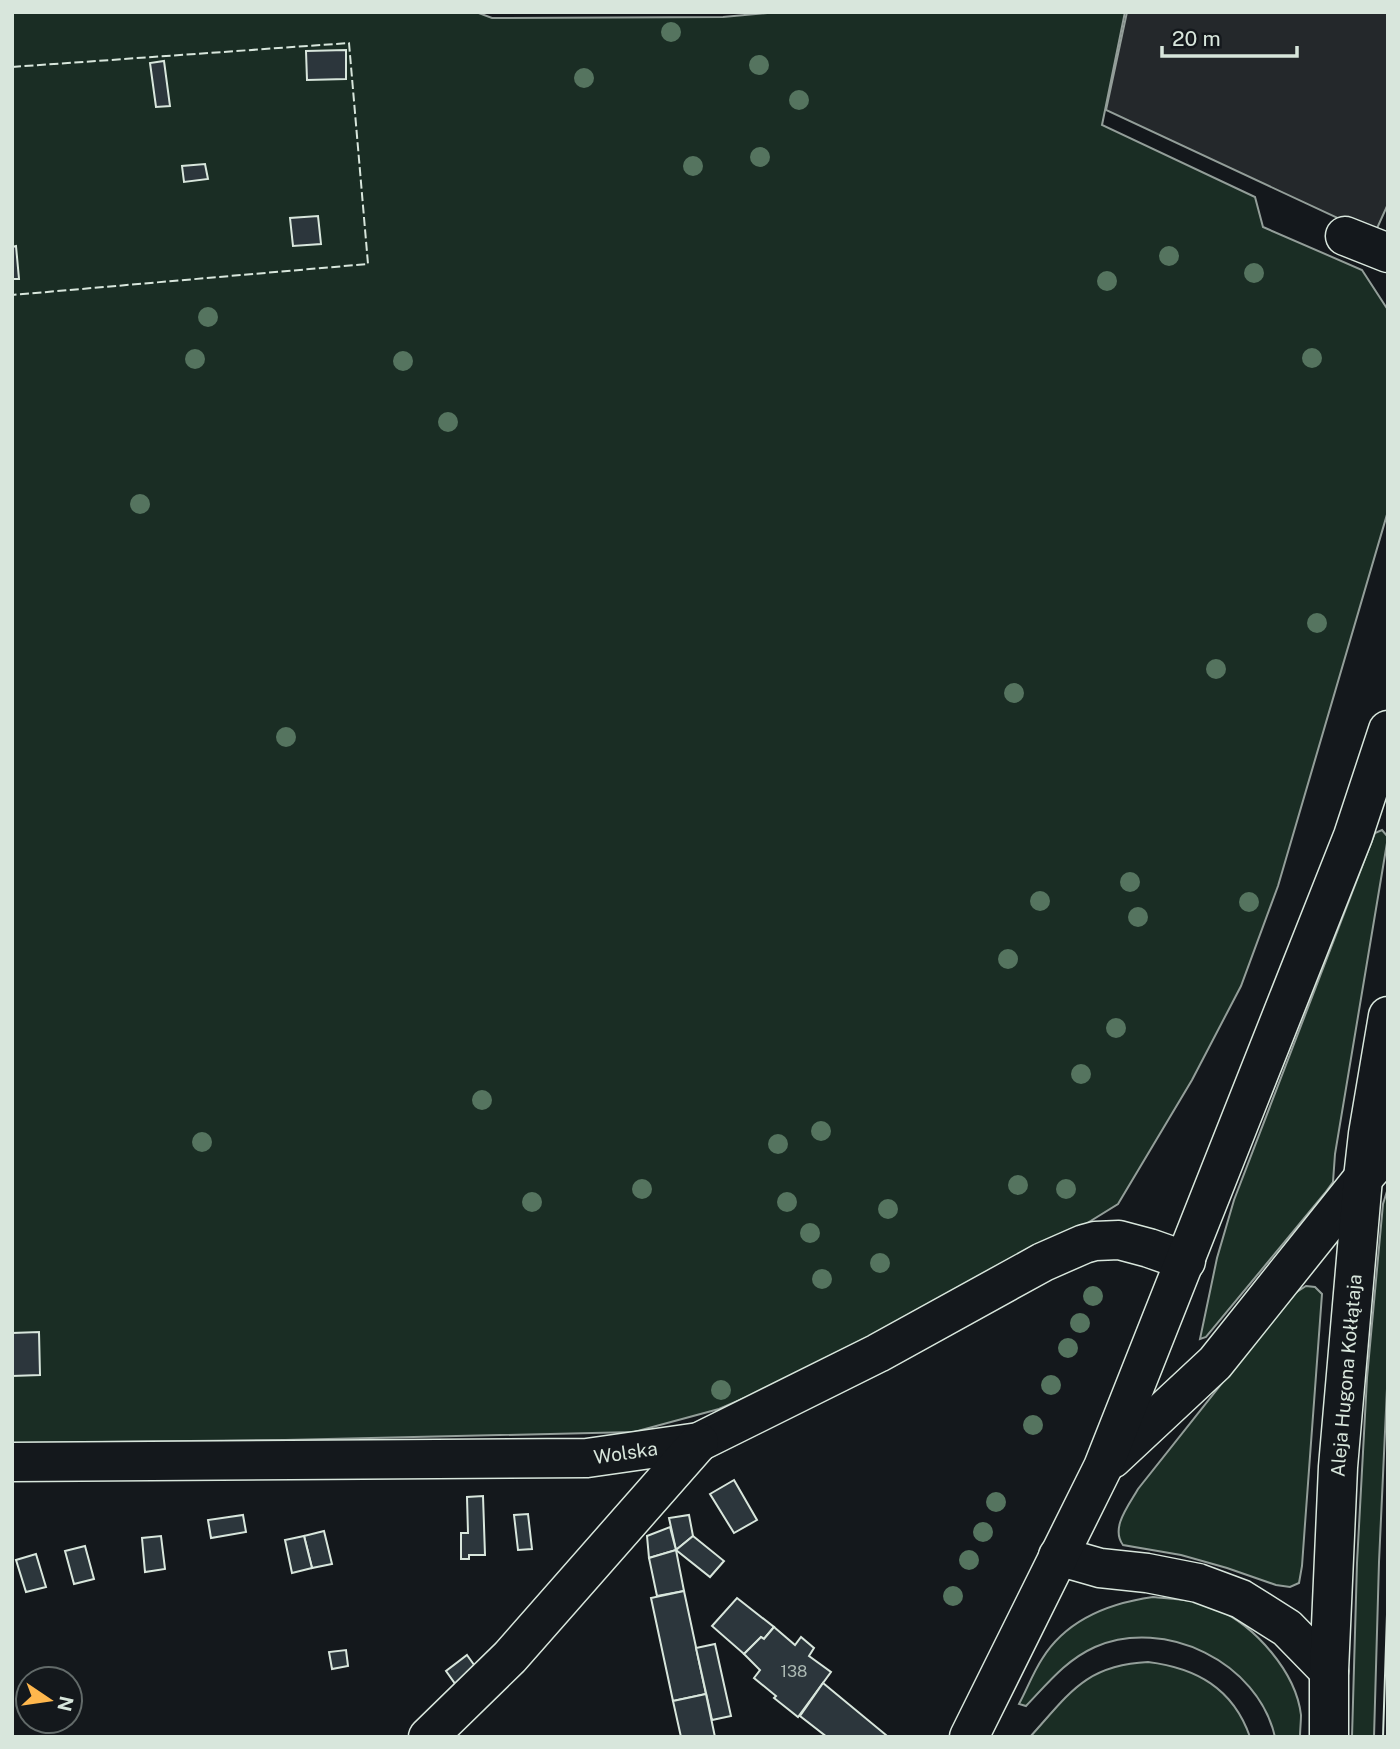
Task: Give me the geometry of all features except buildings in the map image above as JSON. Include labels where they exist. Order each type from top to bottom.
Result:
[{"type":"street","points":[[1345,236],[1388,253]]},
{"type":"street","points":[[969,1737],[1103,1467],[1353,836],[1387,729]]},
{"type":"street","name":"Aleja Hugona Kołłątaja","points":[[1329,1737],[1329,1671],[1338,1467],[1375,1164],[1368,1134],[1388,1016]]},
{"type":"street","points":[[1103,1467],[1215,1363],[1375,1164]]},
{"type":"street","name":"Wolska","points":[[12,1462],[587,1458],[699,1443],[878,1353],[1043,1262],[1084,1244],[1119,1240],[1186,1261]]},
{"type":"street","points":[[428,1737],[510,1657],[699,1443]]},
{"type":"street","points":[[1058,1556],[1100,1568],[1147,1573],[1198,1583],[1241,1599],[1287,1628],[1329,1671]]},
{"type":"green space","points":[[12,12],[476,12],[492,18],[723,17],[778,12],[1125,12],[1102,125],[1255,197],[1263,227],[1362,270],[1388,310],[1388,511],[1278,886],[1241,986],[1192,1080],[1118,1204],[1055,1243],[807,1371],[719,1409],[634,1432],[12,1443]]},
{"type":"green space","points":[[1382,830],[1388,837],[1335,1154],[1333,1182],[1206,1337],[1200,1339],[1217,1258],[1234,1200],[1375,833]]},
{"type":"green space","points":[[1388,1188],[1388,1367],[1374,1737],[1352,1737],[1357,1563],[1367,1378],[1383,1204]]},
{"type":"green space","points":[[1306,1286],[1315,1287],[1322,1294],[1299,1583],[1290,1587],[1276,1585],[1181,1555],[1123,1545],[1120,1524],[1138,1489],[1292,1295]]},
{"type":"green space","points":[[1153,1597],[1202,1603],[1231,1617],[1259,1639],[1282,1667],[1298,1699],[1301,1715],[1300,1737],[1275,1737],[1265,1710],[1250,1687],[1229,1668],[1205,1653],[1178,1643],[1150,1638],[1122,1639],[1085,1652],[1066,1665],[1026,1706],[1019,1704],[1042,1659],[1063,1634],[1105,1609]]},
{"type":"green space","points":[[1148,1662],[1182,1669],[1211,1683],[1234,1705],[1250,1737],[1030,1737],[1080,1684],[1108,1669]]},
{"type":"shaded area","points":[[1127,12],[1388,12],[1388,204],[1374,235],[1106,110]]},
{"type":"tram line","points":[[1383,1737],[1388,1584]]},
{"type":"fence","points":[[12,67],[349,43],[368,264],[12,295]]}]
